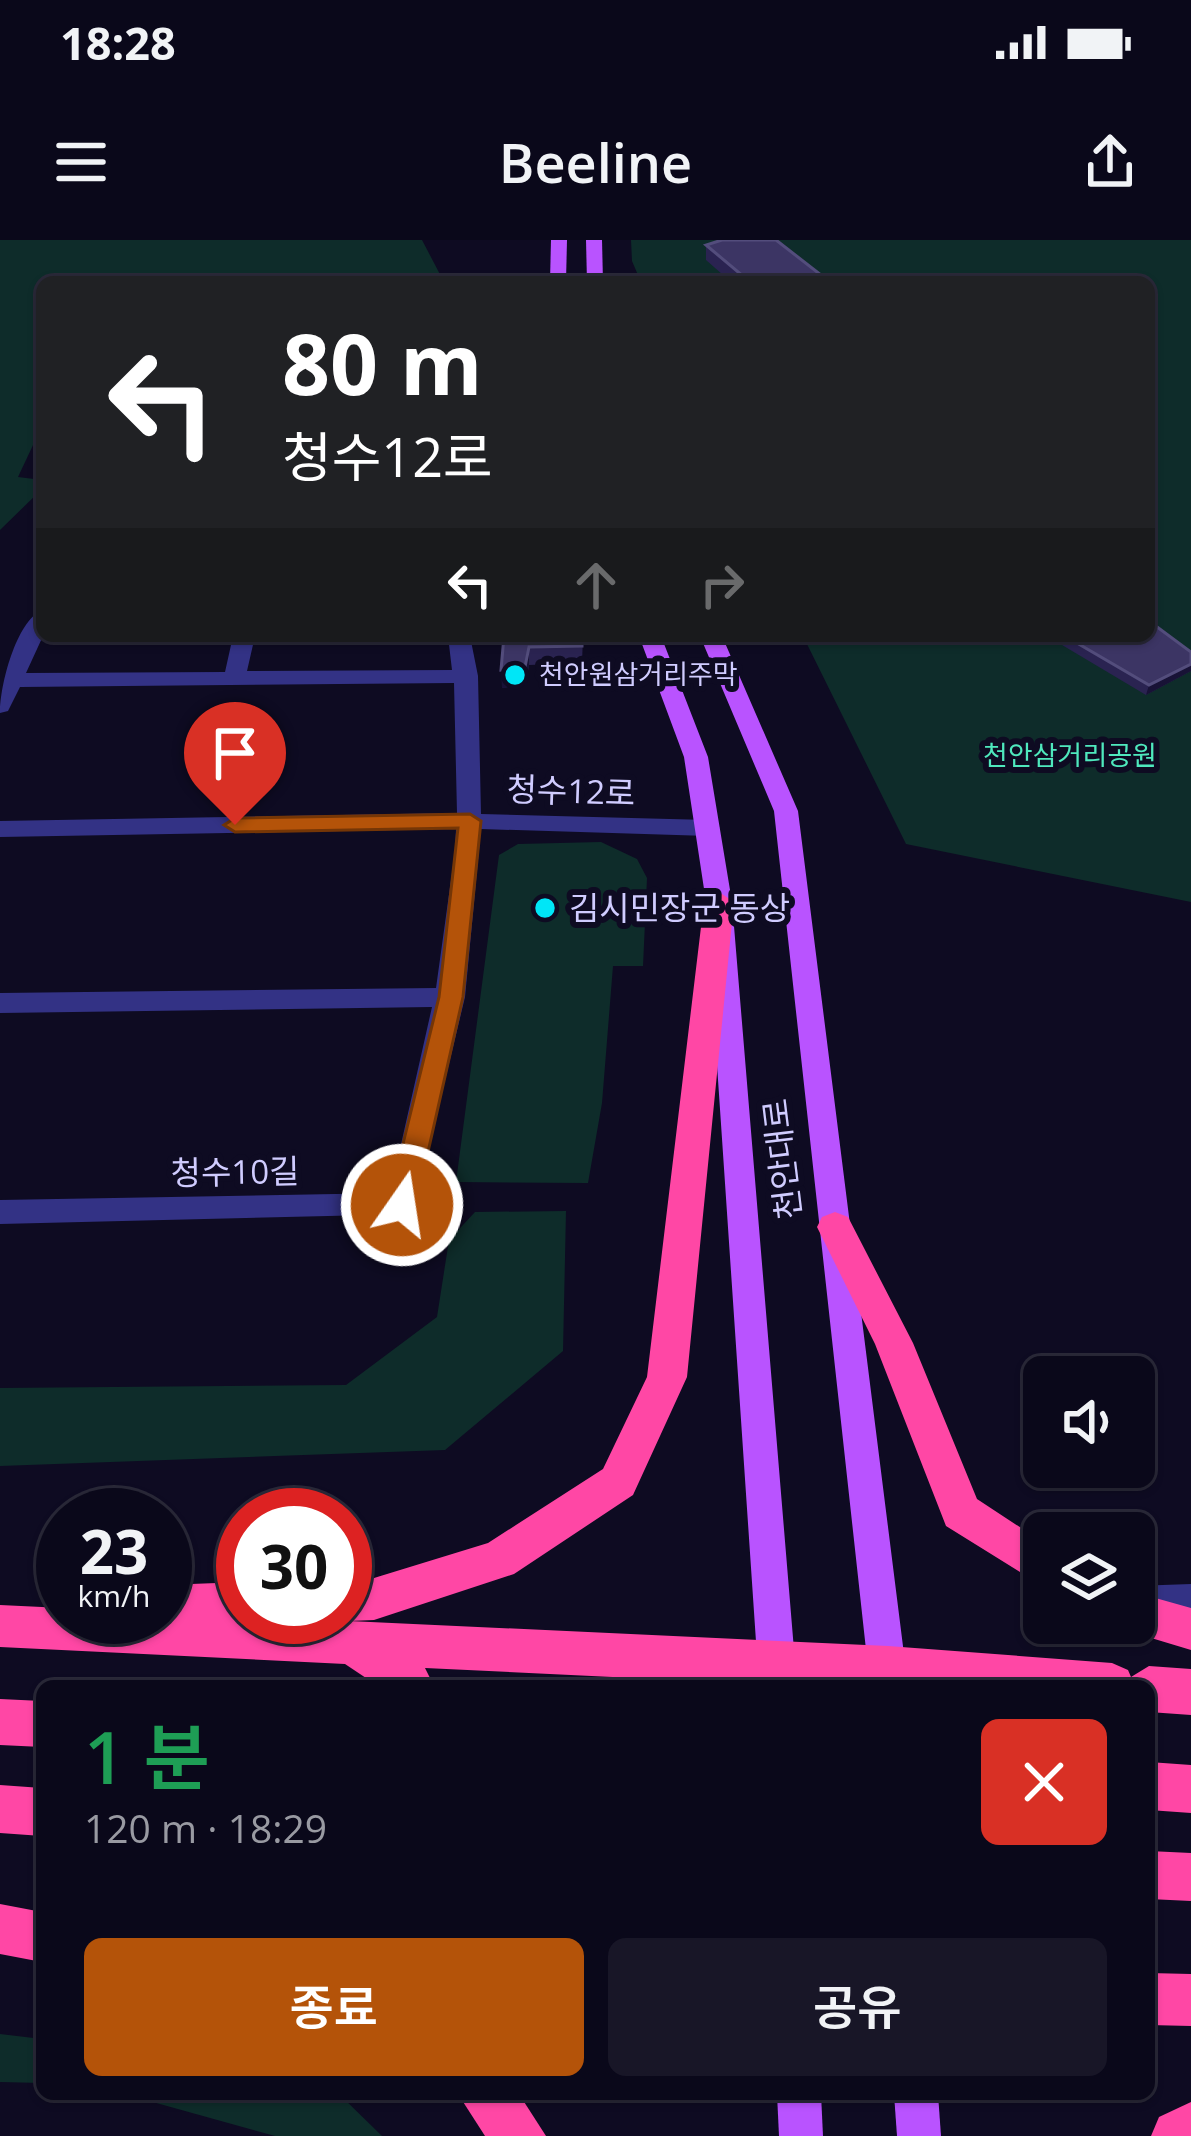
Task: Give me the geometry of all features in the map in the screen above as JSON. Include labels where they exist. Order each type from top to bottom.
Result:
[{"type":"highway","points":[[372,1601],[499,1560],[618,1482],[667,1376],[683,1268],[719,902]]},
{"type":"highway","points":[[835,1227],[894,1343],[961,1512],[1023,1553]]},
{"type":"highway","points":[[0,1611],[36,1610]]},
{"type":"highway","points":[[1155,1619],[1191,1629]]},
{"type":"highway","points":[[0,1626],[216,1623]]},
{"type":"highway","points":[[372,1624],[777,1675],[963,1680]]},
{"type":"highway","points":[[368,1644],[404,1680]]},
{"type":"highway","points":[[1155,1689],[1191,1692]]},
{"type":"highway","points":[[0,1722],[36,1724]]},
{"type":"highway","points":[[1155,1786],[1191,1789]]},
{"type":"highway","points":[[0,1809],[36,1812]]},
{"type":"highway","points":[[1155,1875],[1191,1877]]},
{"type":"highway","points":[[0,1924],[36,1923]]},
{"type":"highway","points":[[0,1924],[36,1934]]},
{"type":"highway","points":[[1155,1999],[1191,2000]]},
{"type":"highway","points":[[490,2100],[519,2136]]},
{"type":"highway","points":[[1178,2136],[1191,2129]]},
{"type":"main road","points":[[559,240],[559,276]]},
{"type":"main road","points":[[594,240],[595,276]]},
{"type":"main road","name":"천안대로","points":[[652,642],[696,757],[719,902],[777,1675]]},
{"type":"main road","name":"천안대로","points":[[714,642],[785,811],[889,1677]]},
{"type":"main road","points":[[799,2100],[801,2136]]},
{"type":"main road","points":[[917,2100],[920,2136]]},
{"type":"street","points":[[0,706],[36,629]]},
{"type":"street","points":[[235,676],[243,642]]},
{"type":"street","points":[[12,680],[466,676],[460,642]]},
{"type":"street","name":"청수10길","points":[[0,1213],[402,1205],[451,997],[470,821],[466,676]]},
{"type":"street","name":"청수12로","points":[[0,829],[470,821],[708,828]]},
{"type":"street","points":[[0,1003],[451,997]]},
{"type":"lane","points":[[1155,1601],[1191,1600]]},
{"type":"green space","points":[[0,240],[422,240],[441,276],[36,276],[36,442],[18,477],[36,479],[36,495],[0,530]]},
{"type":"green space","name":"천안삼거리공원","points":[[631,240],[1191,240],[1191,902],[906,844],[806,642],[1155,642],[1155,276],[638,276]]},
{"type":"green space","points":[[601,842],[637,859],[647,878],[643,966],[613,966],[602,1103],[588,1183],[456,1182],[499,855],[518,844]]},
{"type":"green space","points":[[566,1211],[563,1351],[445,1450],[0,1466],[0,1388],[346,1385],[437,1317],[449,1240],[475,1212]]},
{"type":"green space","points":[[0,2034],[36,2038],[36,2083],[0,2082]]},
{"type":"green space","points":[[146,2100],[345,2100],[382,2136],[275,2136]]},
{"type":"building","points":[[722,240],[776,240],[822,276],[743,276],[706,245]]},
{"type":"building","points":[[1155,625],[1191,652],[1191,664],[1149,685],[1075,642],[1155,642]]},
{"type":"building","points":[[503,642],[582,642],[582,646],[529,647],[525,667],[501,670]]},
{"type":"place","name":"천안원삼거리주막","points":[[515,675]]},
{"type":"place","name":"김시민장군 동상","points":[[545,908]]},
{"type":"route","points":[[235,825],[470,821],[451,997],[402,1205]]}]
